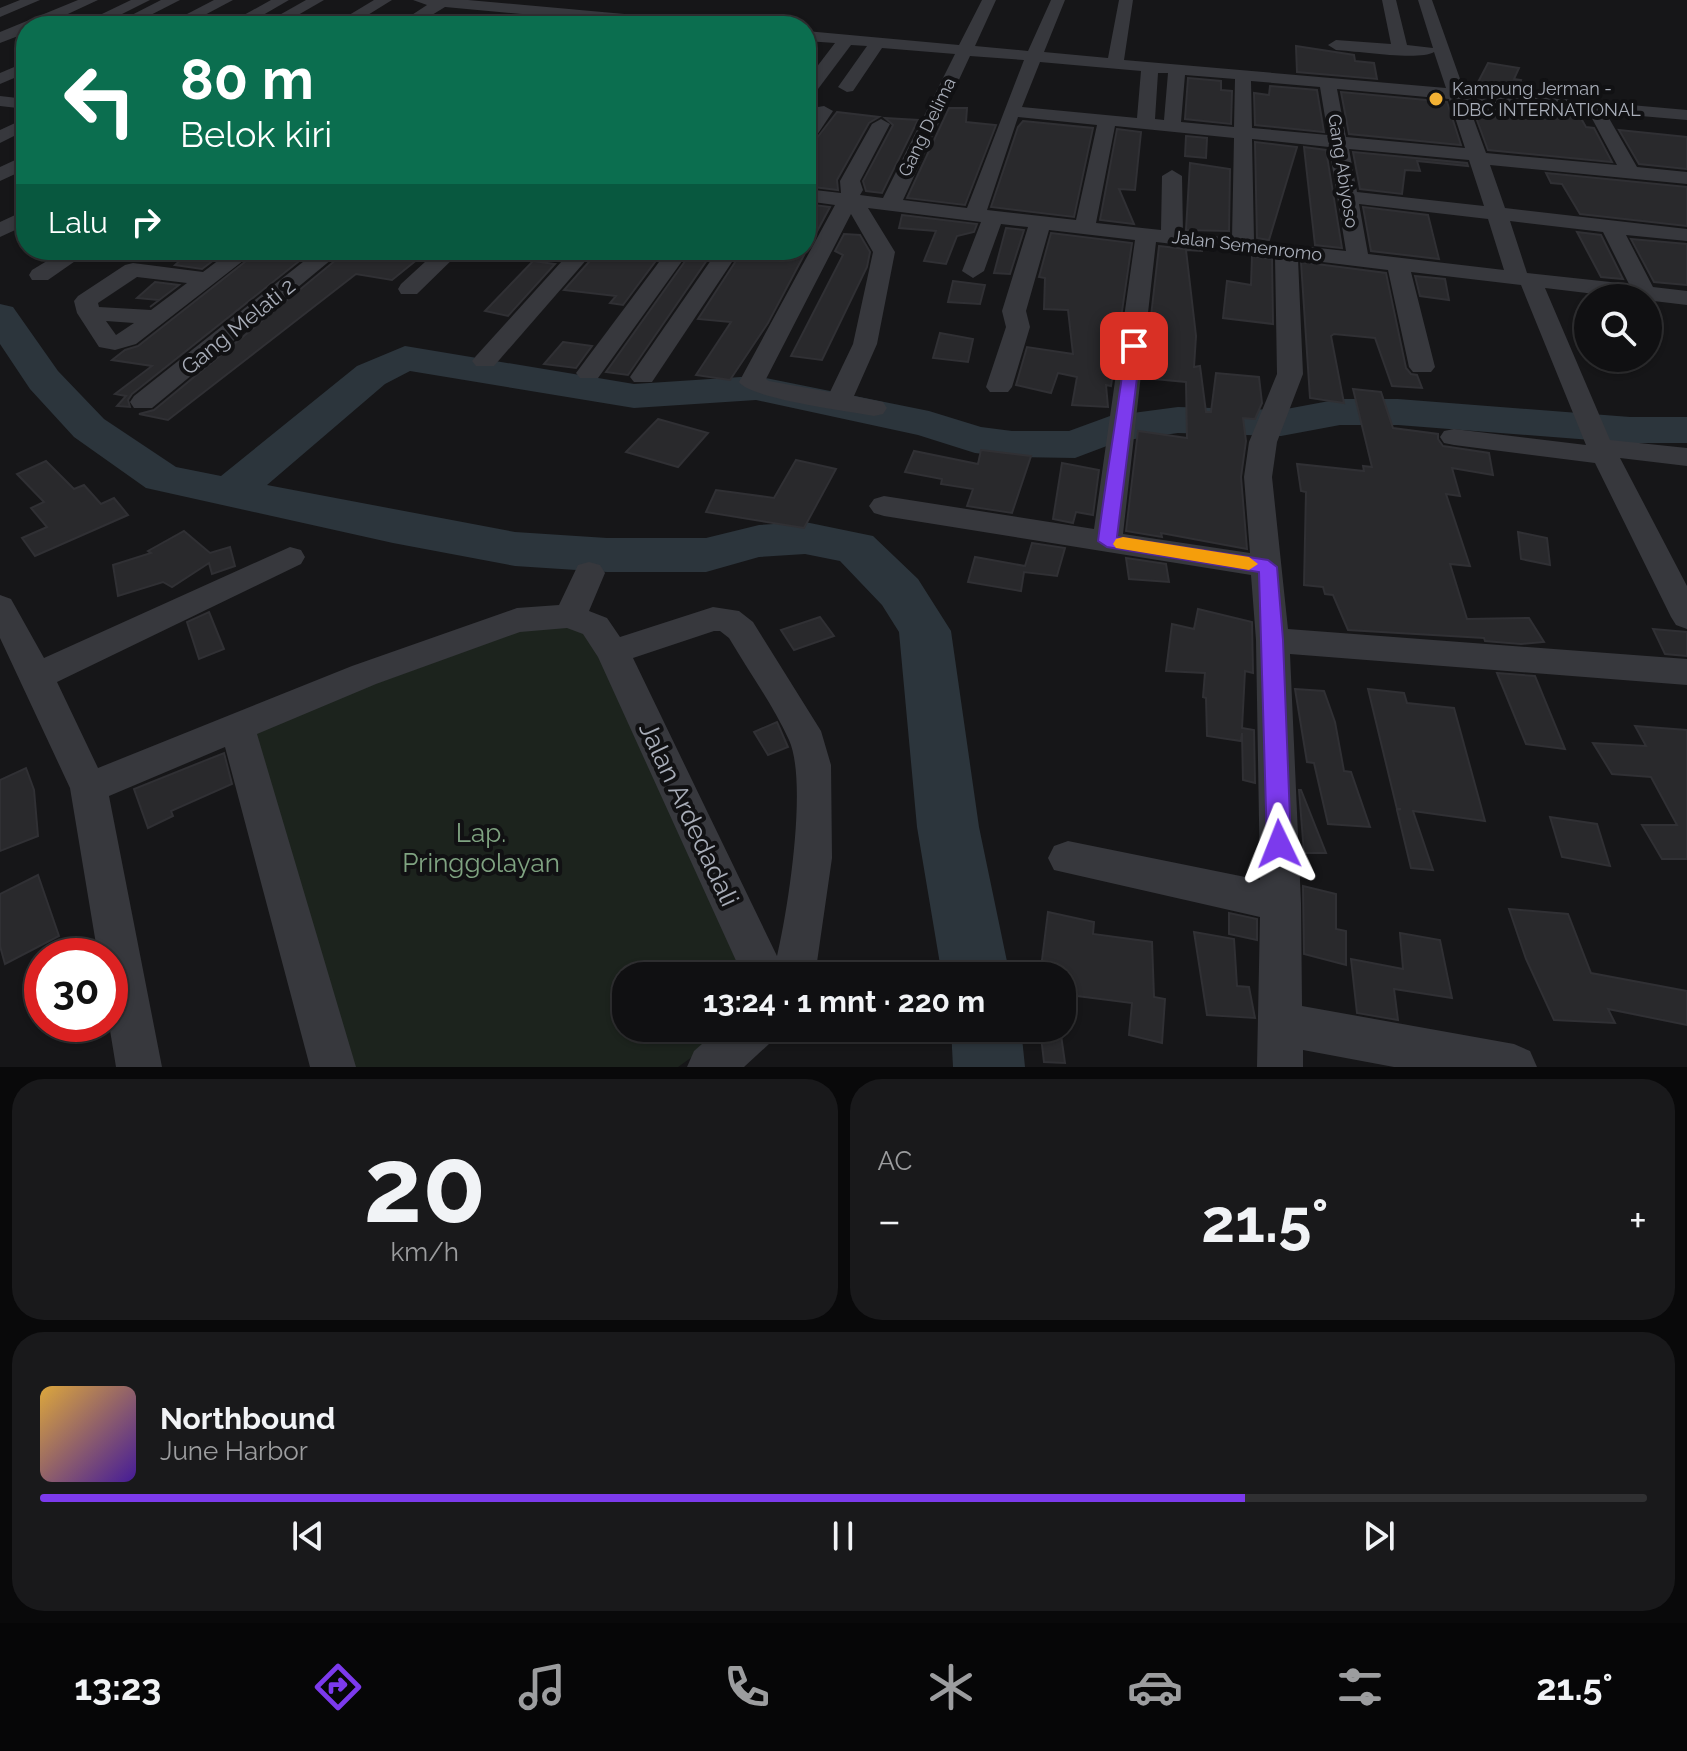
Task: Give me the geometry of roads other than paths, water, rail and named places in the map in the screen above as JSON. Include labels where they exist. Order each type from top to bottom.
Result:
[{"type":"street","points":[[0,13],[33,0]]},
{"type":"street","points":[[53,16],[91,0]]},
{"type":"street","points":[[107,16],[143,0]]},
{"type":"street","points":[[138,16],[173,0]]},
{"type":"street","points":[[193,16],[226,0]]},
{"type":"street","points":[[251,16],[282,0]]},
{"type":"street","points":[[287,16],[317,0]]},
{"type":"street","points":[[357,16],[385,0]]},
{"type":"street","points":[[420,0],[582,16]]},
{"type":"street","name":"Gang Delima","points":[[890,205],[989,0]]},
{"type":"street","points":[[973,271],[1011,111],[1058,0]]},
{"type":"street","points":[[1115,64],[1126,0]]},
{"type":"street","points":[[1389,0],[1400,50]]},
{"type":"street","points":[[1425,0],[1494,214],[1601,447],[1687,617]]},
{"type":"street","points":[[419,16],[442,2]]},
{"type":"street","points":[[453,16],[470,5]]},
{"type":"street","points":[[507,16],[517,9]]},
{"type":"street","points":[[816,37],[1687,115]]},
{"type":"street","points":[[816,80],[847,39]]},
{"type":"street","points":[[847,87],[878,42]]},
{"type":"street","points":[[1336,45],[1427,51]]},
{"type":"street","points":[[1146,123],[1150,67]]},
{"type":"street","points":[[1172,126],[1177,70]]},
{"type":"street","points":[[1243,76],[1243,245]]},
{"type":"street","name":"Gang Abiyoso","points":[[1328,84],[1358,259]]},
{"type":"street","points":[[1594,107],[1630,172]]},
{"type":"street","points":[[816,123],[824,111]]},
{"type":"street","points":[[1011,111],[1680,177],[1687,197]]},
{"type":"street","points":[[1085,227],[1107,120]]},
{"type":"street","points":[[874,408],[761,387],[752,382],[850,200],[853,190],[850,181],[881,124]]},
{"type":"street","points":[[1172,176],[1172,237]]},
{"type":"street","name":"Jalan Semenromo","points":[[816,196],[1574,284]]},
{"type":"street","points":[[1347,197],[1687,235]]},
{"type":"street","points":[[839,401],[863,348],[884,252],[850,200]]},
{"type":"street","points":[[999,387],[1018,327],[1014,311],[1040,223]]},
{"type":"street","points":[[1612,228],[1640,284]]},
{"type":"street","points":[[1107,541],[1146,234]]},
{"type":"street","points":[[1286,251],[1290,374],[1263,442],[1258,477],[1273,640],[1281,903],[1280,1046],[1514,1067]]},
{"type":"street","points":[[40,275],[64,260]]},
{"type":"street","points":[[207,279],[144,270],[128,271],[87,299],[89,313],[108,342],[125,342],[233,260]]},
{"type":"street","name":"Gang Melati 2","points":[[143,402],[320,260]]},
{"type":"street","points":[[409,289],[440,260]]},
{"type":"street","points":[[485,361],[575,260]]},
{"type":"street","points":[[589,373],[672,260]]},
{"type":"street","points":[[643,377],[722,260]]},
{"type":"street","points":[[1398,264],[1422,367]]},
{"type":"street","name":"Jalan Semenromo","points":[[1662,295],[1687,298]]},
{"type":"street","points":[[1454,437],[1601,447],[1687,457]]},
{"type":"street","points":[[884,506],[1268,567]]},
{"type":"street","points":[[37,676],[290,557]]},
{"type":"street","points":[[89,788],[364,675],[491,628],[517,620],[570,616],[589,573]]},
{"type":"street","points":[[0,607],[37,676],[89,788],[139,1067]]},
{"type":"street","name":"Jalan Ardedadali","points":[[570,616],[595,626],[613,652],[758,962]]},
{"type":"street","points":[[613,652],[713,619],[728,619],[741,630],[808,741],[813,761],[811,873],[796,962]]},
{"type":"street","points":[[1273,640],[1687,672]]},
{"type":"street","points":[[238,729],[333,1067]]},
{"type":"street","points":[[1068,858],[1281,903]]},
{"type":"street","points":[[710,1067],[738,1042]]},
{"type":"waterway","points":[[0,315],[44,380],[89,428],[162,478],[393,527],[515,549],[607,555],[706,555],[759,541],[805,538],[856,548],[900,592],[925,631],[948,827],[973,962]]},
{"type":"waterway","points":[[230,492],[371,375],[405,358],[634,396],[756,388],[929,424],[975,440],[1012,444],[1075,445],[1110,429],[1178,420],[1281,423],[1340,412],[1398,412],[1630,430],[1687,430]]},
{"type":"waterway","points":[[987,1042],[989,1067]]},
{"type":"place","name":"Kampung Jerman - IDBC INTERNATIONAL","points":[[1436,99]]},
{"type":"park label","name":"Lap. Pringgolayan","points":[[481,848]]}]
